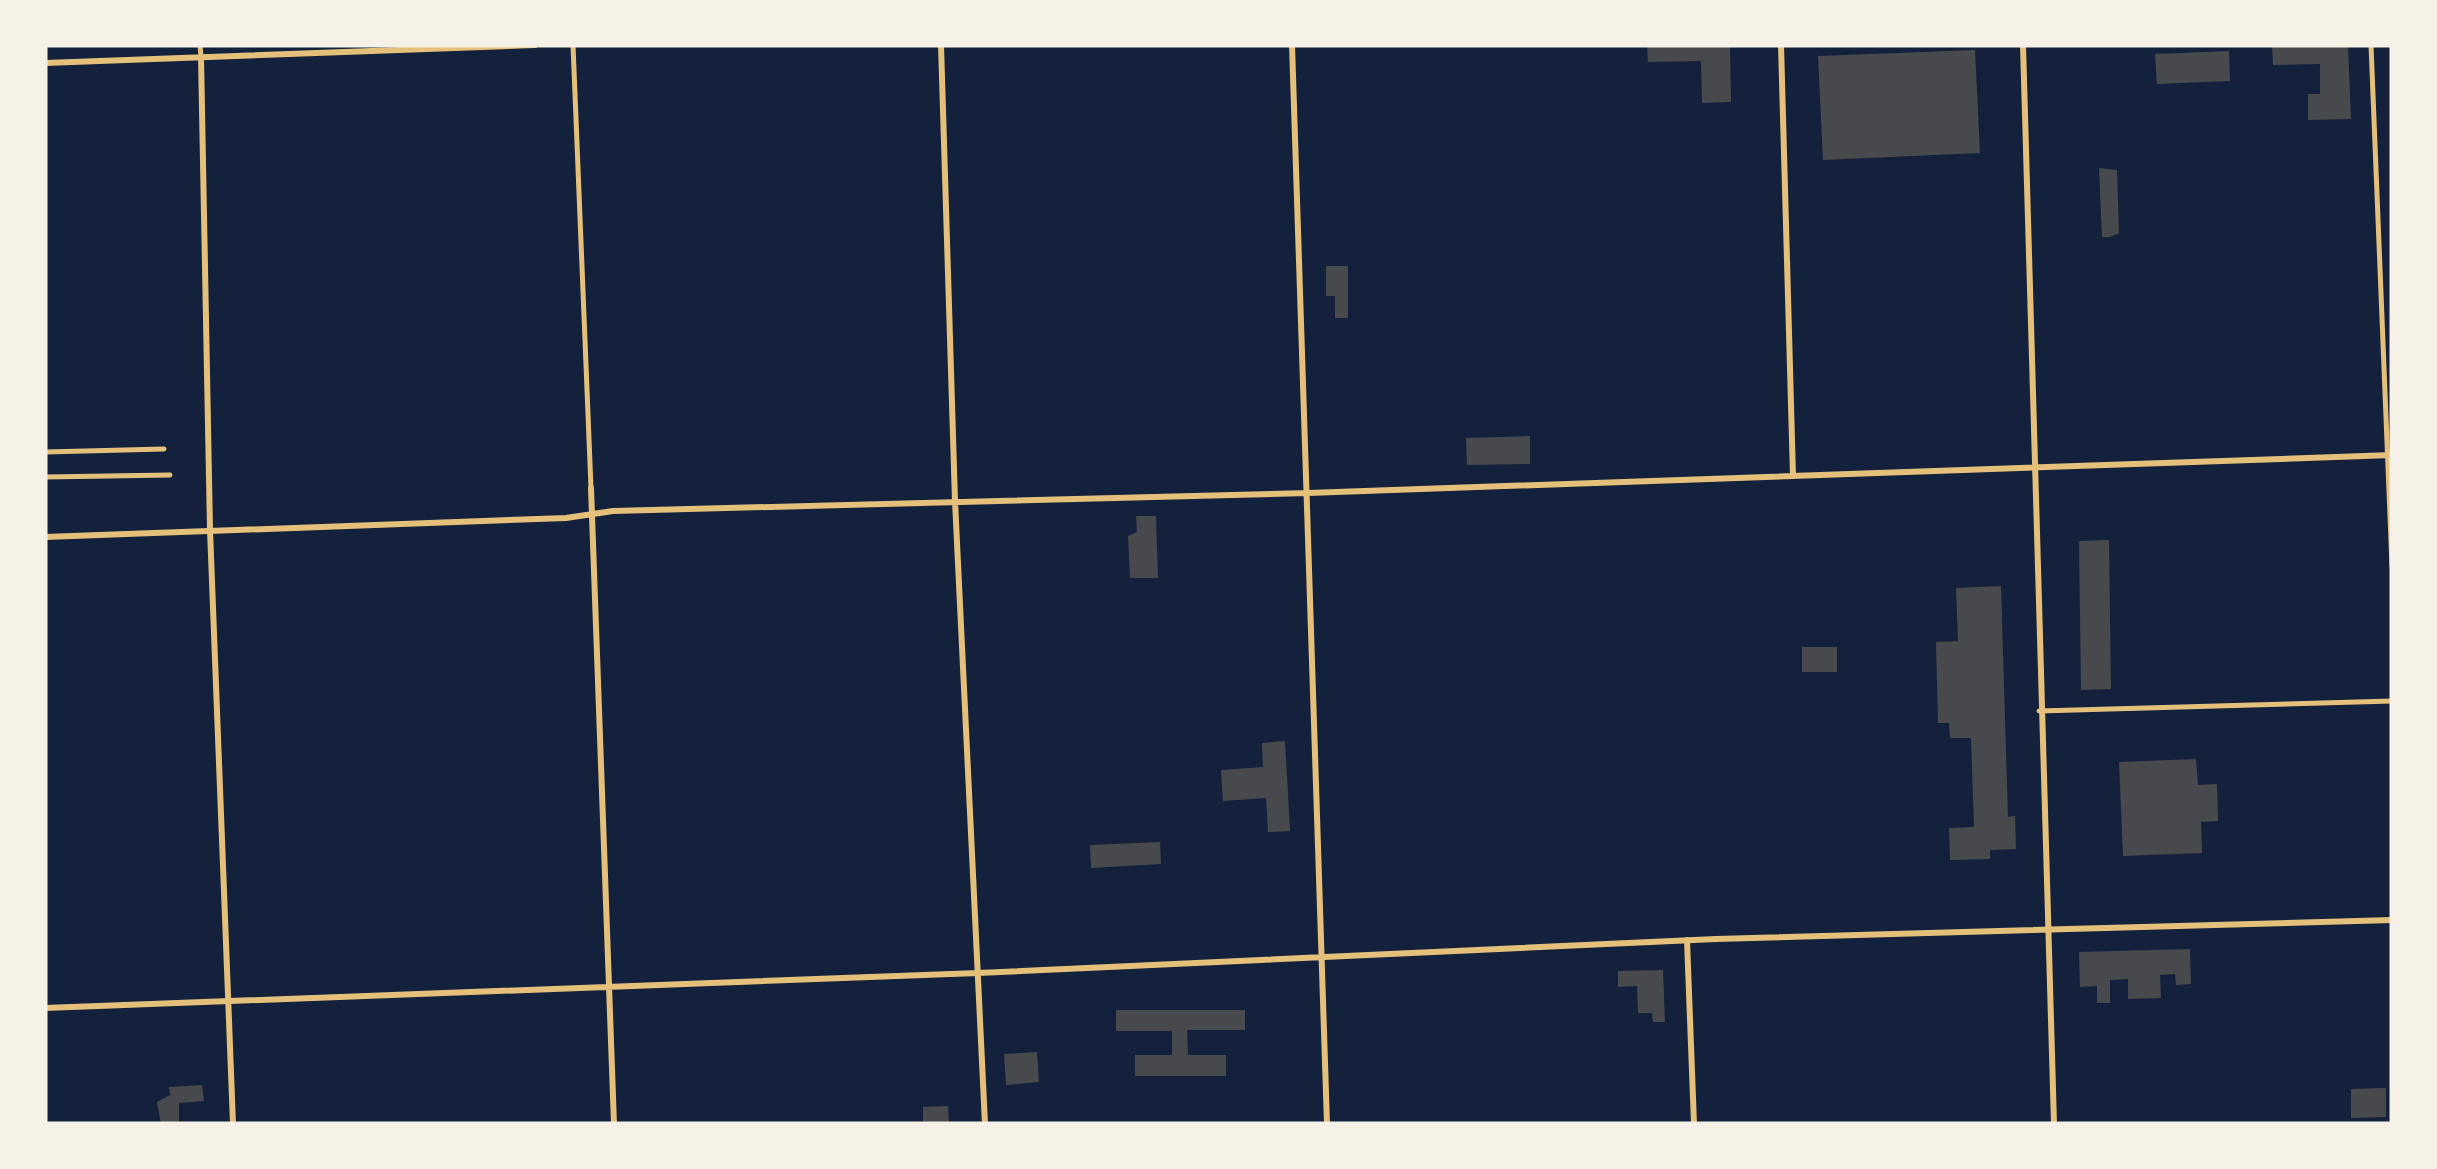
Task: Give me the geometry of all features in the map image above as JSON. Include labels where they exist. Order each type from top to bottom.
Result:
[{"type":"street","points":[[200,45],[210,530],[233,1124]]},
{"type":"street","points":[[45,63],[535,45]]},
{"type":"street","points":[[573,45],[614,1124]]},
{"type":"street","points":[[941,45],[956,501],[985,1124]]},
{"type":"street","points":[[1292,45],[1327,1124]]},
{"type":"street","points":[[1781,45],[1794,476]]},
{"type":"street","points":[[2023,45],[2039,710],[2054,1124]]},
{"type":"street","points":[[2371,45],[2391,455],[2392,566]]},
{"type":"street","points":[[45,452],[164,448]]},
{"type":"street","points":[[45,537],[566,518],[592,512],[2035,470],[2391,455]]},
{"type":"street","points":[[45,478],[170,475]]},
{"type":"street","points":[[2039,710],[2392,701]]},
{"type":"street","points":[[45,1008],[978,973],[1687,940],[2392,920]]},
{"type":"street","points":[[1687,940],[1694,1124]]},
{"type":"building","points":[[1647,45],[1730,45],[1731,102],[1702,103],[1701,61],[1648,62]]},
{"type":"building","points":[[2272,45],[2348,45],[2351,119],[2308,120],[2308,94],[2320,94],[2320,64],[2273,65]]},
{"type":"building","points":[[1975,50],[1980,153],[1823,160],[1818,56]]},
{"type":"building","points":[[2229,51],[2230,81],[2157,84],[2155,54]]},
{"type":"building","points":[[2099,168],[2117,170],[2119,233],[2110,237],[2102,237]]},
{"type":"building","points":[[1326,266],[1348,266],[1348,318],[1335,318],[1335,296],[1326,296]]},
{"type":"building","points":[[1530,436],[1530,464],[1467,465],[1466,438]]},
{"type":"building","points":[[1136,516],[1156,516],[1158,578],[1130,578],[1128,536],[1137,532]]},
{"type":"building","points":[[2109,540],[2111,689],[2081,690],[2079,541]]},
{"type":"building","points":[[2001,586],[2008,817],[2015,816],[2016,849],[1990,850],[1990,859],[1950,860],[1949,828],[1974,827],[1971,738],[1950,738],[1949,723],[1938,723],[1936,642],[1958,641],[1956,588]]},
{"type":"building","points":[[1802,647],[1837,647],[1837,672],[1802,672]]},
{"type":"building","points":[[1285,741],[1290,831],[1268,832],[1266,798],[1223,801],[1221,770],[1263,767],[1262,743]]},
{"type":"building","points":[[2196,759],[2198,785],[2217,784],[2218,821],[2201,822],[2202,853],[2123,856],[2119,762]]},
{"type":"building","points":[[1160,842],[1161,864],[1091,868],[1090,845]]},
{"type":"building","points":[[2190,949],[2191,984],[2176,985],[2175,974],[2160,975],[2161,998],[2128,999],[2128,979],[2110,980],[2110,1003],[2097,1003],[2097,986],[2080,987],[2079,952]]},
{"type":"building","points":[[1663,970],[1665,1022],[1653,1022],[1652,1013],[1638,1013],[1637,986],[1618,987],[1618,971]]},
{"type":"building","points":[[1116,1010],[1245,1010],[1245,1030],[1187,1030],[1188,1055],[1226,1055],[1226,1076],[1135,1076],[1135,1055],[1172,1055],[1172,1031],[1116,1031]]},
{"type":"building","points":[[1037,1052],[1039,1082],[1006,1085],[1004,1054]]},
{"type":"building","points":[[202,1085],[204,1101],[179,1103],[179,1124],[161,1124],[157,1102],[170,1095],[169,1087]]},
{"type":"building","points":[[2386,1088],[2386,1117],[2351,1118],[2351,1089]]},
{"type":"building","points":[[948,1106],[949,1124],[923,1124],[923,1107]]}]
